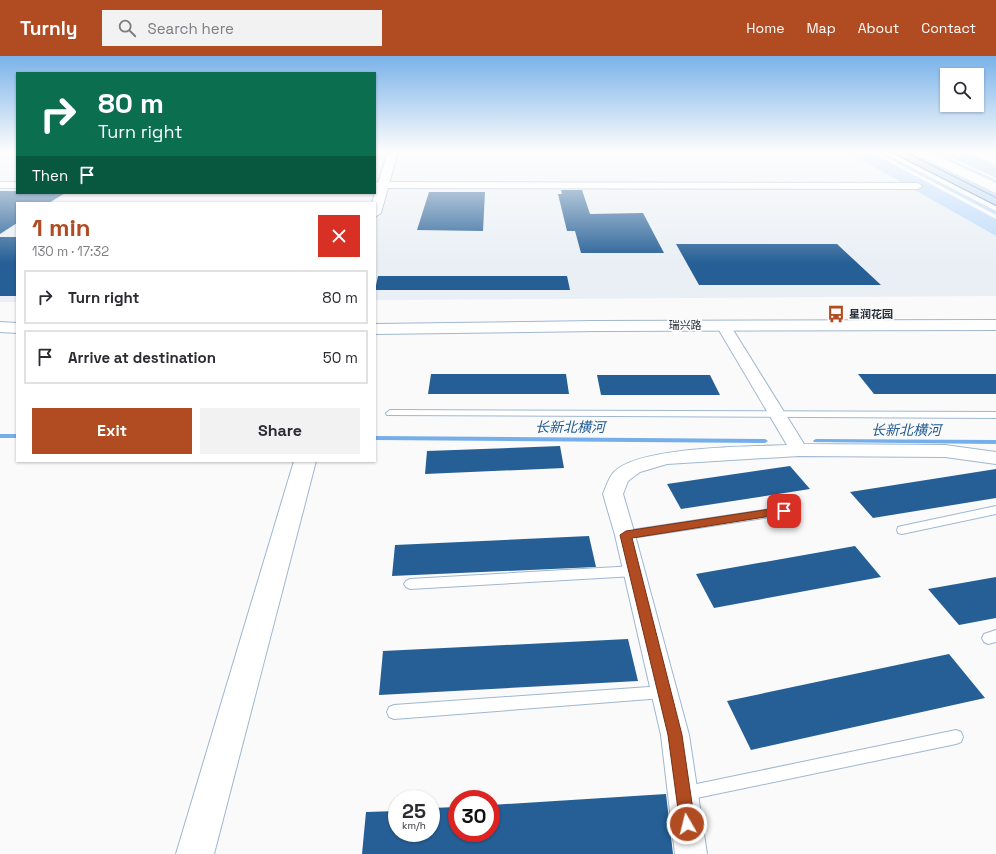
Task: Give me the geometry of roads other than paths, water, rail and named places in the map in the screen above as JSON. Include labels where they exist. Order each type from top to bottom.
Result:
[{"type":"main road","points":[[969,188],[996,202]]},
{"type":"street","points":[[376,206],[379,188]]},
{"type":"street","points":[[723,325],[799,450]]},
{"type":"street","name":"瑞兴路","points":[[376,329],[723,325],[996,325]]},
{"type":"street","points":[[0,328],[16,328]]},
{"type":"street","points":[[691,854],[675,735],[626,535],[613,494],[620,477],[634,467],[667,458],[799,450],[945,451],[996,458]]},
{"type":"street","points":[[195,854],[305,462]]},
{"type":"lane","points":[[390,414],[996,415]]},
{"type":"lane","points":[[902,530],[996,510]]},
{"type":"lane","points":[[626,535],[784,511]]},
{"type":"lane","points":[[410,584],[635,571]]},
{"type":"lane","points":[[394,712],[665,692]]},
{"type":"lane","points":[[683,794],[956,737]]},
{"type":"waterway","name":"长新北横河","points":[[0,436],[16,436]]},
{"type":"waterway","name":"长新北横河","points":[[376,438],[765,441]]},
{"type":"waterway","name":"长新北横河","points":[[816,441],[996,442]]},
{"type":"place","name":"星润花园","points":[[836,314]]}]
